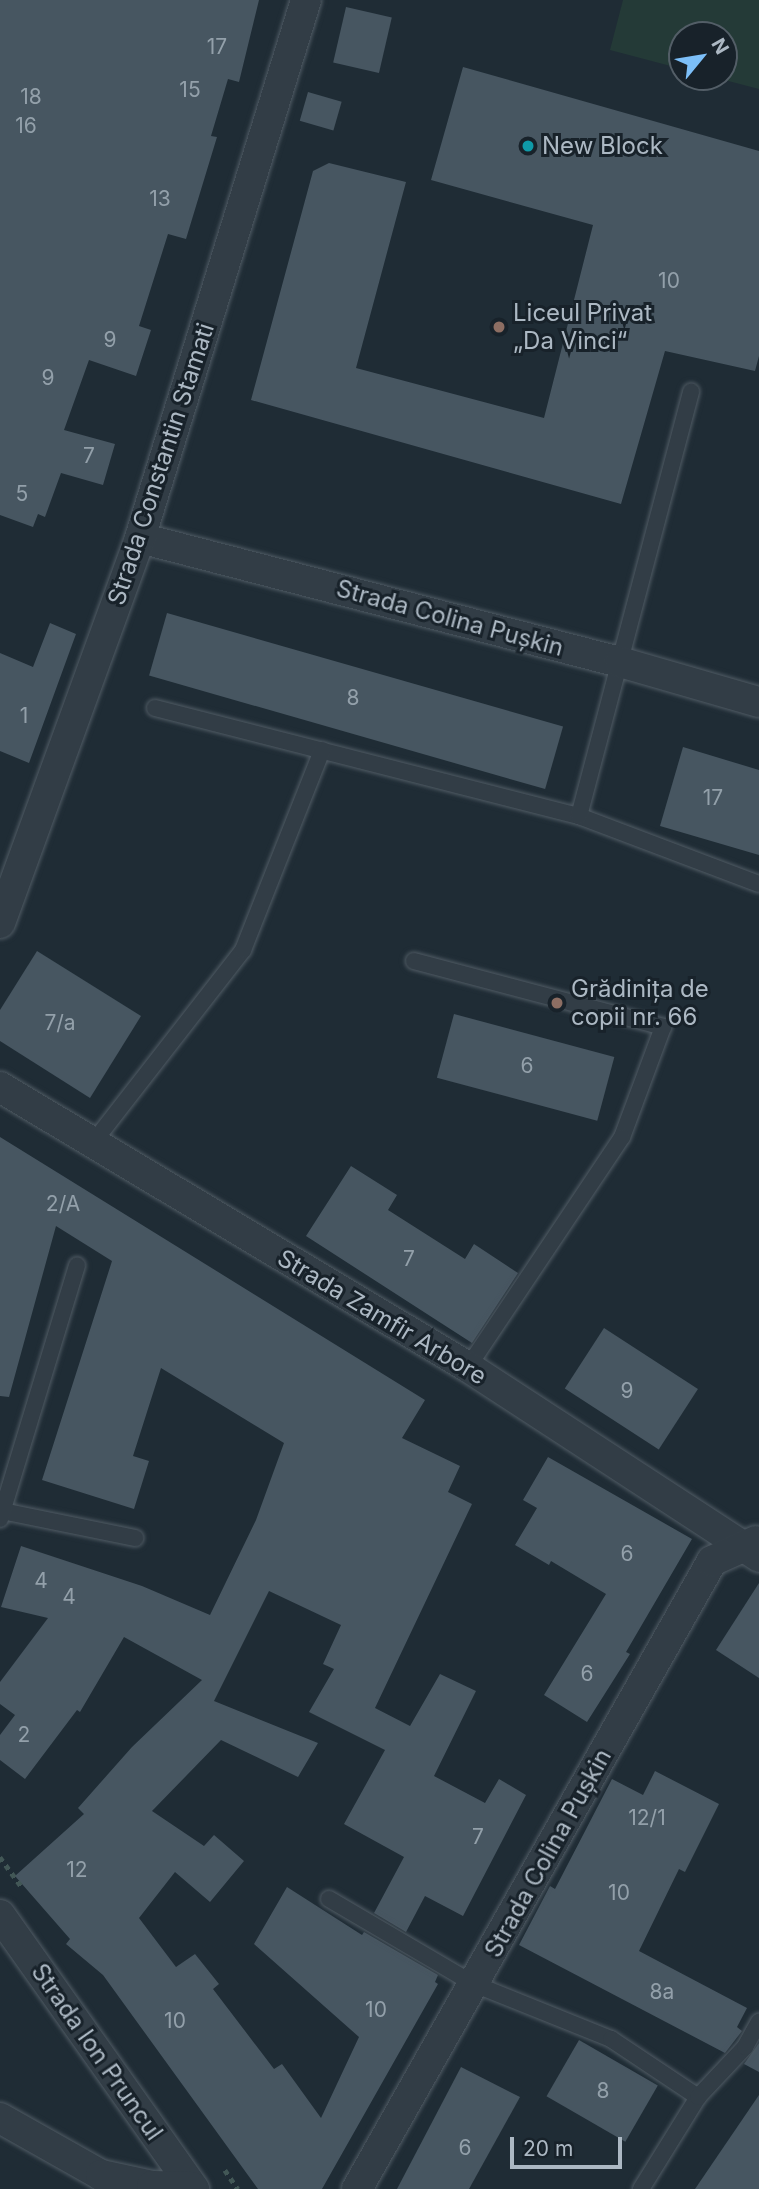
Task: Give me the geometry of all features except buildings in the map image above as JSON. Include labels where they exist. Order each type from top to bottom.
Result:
[{"type":"street","name":"Strada Constantin Stamati","points":[[0,923],[141,538],[306,0]]},
{"type":"street","name":"Strada Colina Pușkin","points":[[141,538],[620,662],[759,702]]},
{"type":"street","name":"Strada Zamfir Arbore","points":[[0,1087],[468,1367],[753,1548]]},
{"type":"street","name":"Strada Colina Pușkin","points":[[357,2189],[712,1561],[753,1548]]},
{"type":"street","name":"Strada Ion Pruncul","points":[[0,1915],[193,2188]]},
{"type":"street","points":[[0,2118],[101,2175],[152,2186],[193,2188]]},
{"type":"lane","points":[[579,816],[691,392]]},
{"type":"lane","points":[[155,709],[579,816],[759,884]]},
{"type":"lane","points":[[92,1144],[243,950],[322,750]]},
{"type":"lane","points":[[414,961],[663,1027],[622,1137],[468,1367]]},
{"type":"lane","points":[[77,1265],[1,1515],[135,1538]]},
{"type":"lane","points":[[329,1899],[474,1984],[611,2039],[698,2097]]},
{"type":"lane","points":[[641,2189],[698,2097],[745,2047],[759,2022]]},
{"type":"green space","points":[[623,0],[759,0],[759,89],[738,84],[738,21],[668,21],[668,65],[610,50]]},
{"type":"place","name":"New Block","points":[[528,146]]},
{"type":"place","name":"Liceul Privat „Da Vinci“","points":[[499,327]]},
{"type":"place","name":"Grădinița de copii nr. 66","points":[[557,1003]]}]
